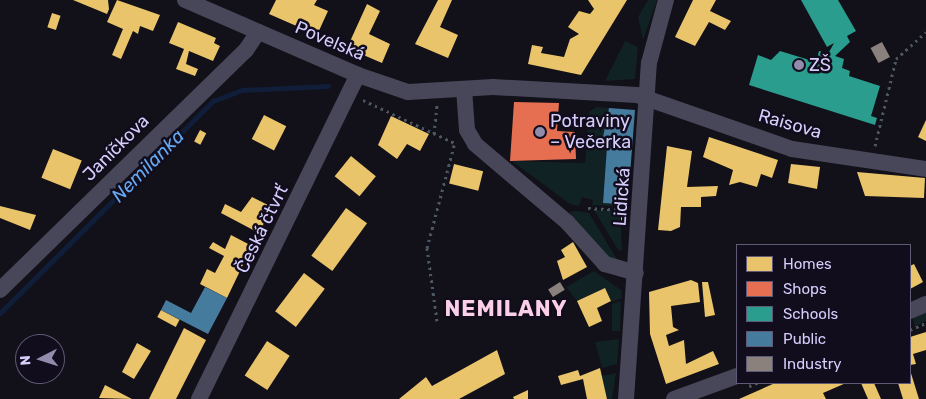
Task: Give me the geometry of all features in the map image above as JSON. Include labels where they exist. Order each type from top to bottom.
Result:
[{"type":"street","name":"Povelská","points":[[185,0],[358,75],[408,92],[528,88],[648,98]]},
{"type":"street","name":"Lidická","points":[[630,398],[651,46],[666,0]]},
{"type":"street","name":"Janíčkova","points":[[0,290],[246,50],[258,32]]},
{"type":"street","name":"Česká čtvrť","points":[[199,399],[358,75]]},
{"type":"street","points":[[464,89],[467,130],[475,144],[567,222],[605,264],[636,273]]},
{"type":"street","name":"Raisova","points":[[648,98],[792,149],[872,158],[926,169]]},
{"type":"street","points":[[911,312],[926,304]]},
{"type":"street","points":[[674,399],[736,376]]},
{"type":"path","points":[[872,158],[896,59],[926,32]]},
{"type":"path","points":[[434,134],[436,91]]},
{"type":"path","points":[[349,93],[455,143],[428,248],[437,321]]},
{"type":"path","points":[[588,208],[630,210]]},
{"type":"path","points":[[911,330],[926,323]]},
{"type":"shaded area","points":[[648,0],[657,0],[643,40],[638,17]]},
{"type":"shaded area","points":[[625,41],[638,47],[635,79],[605,81]]},
{"type":"shaded area","points":[[596,107],[609,108],[603,137],[603,145],[607,146],[603,202],[619,204],[620,194],[628,195],[627,207],[592,205],[593,200],[582,197],[579,206],[570,204],[512,161],[585,163],[589,112]]},
{"type":"shaded area","points":[[594,210],[620,211],[622,251],[618,250]]},
{"type":"shaded area","points":[[569,212],[589,213],[618,261],[608,259]]},
{"type":"shaded area","points":[[594,271],[621,290],[622,298],[612,302],[605,288],[577,301],[566,287]]},
{"type":"shaded area","points":[[621,301],[620,331],[612,331],[612,304]]},
{"type":"shaded area","points":[[926,312],[926,321],[915,326],[913,319]]},
{"type":"shaded area","points":[[619,339],[617,364],[602,368],[595,342]]},
{"type":"shaded area","points":[[616,373],[612,399],[607,399],[601,376]]},
{"type":"building: Homes","points":[[73,0],[108,0],[109,9],[107,14]]},
{"type":"building: Homes","points":[[117,0],[160,15],[153,31],[140,26],[138,34],[133,31],[121,59],[112,55],[123,29],[107,22]]},
{"type":"building: Homes","points":[[276,0],[317,0],[314,5],[328,11],[317,35],[269,14]]},
{"type":"building: Homes","points":[[438,0],[452,0],[440,27],[458,35],[448,58],[415,44]]},
{"type":"building: Homes","points":[[588,0],[627,0],[581,75],[528,64],[532,45],[543,47],[541,53],[564,57],[570,39],[579,34],[568,27],[579,11],[590,14],[594,9]]},
{"type":"building: Homes","points":[[693,0],[716,0],[710,11],[731,21],[725,30],[709,22],[695,46],[675,37]]},
{"type":"building: Homes","points":[[367,4],[380,11],[369,34],[390,44],[382,63],[347,48]]},
{"type":"building: Homes","points":[[52,13],[61,16],[56,30],[47,27]]},
{"type":"building: Homes","points":[[178,22],[216,38],[214,43],[220,46],[213,61],[189,51],[186,64],[198,69],[195,76],[176,69],[184,49],[169,43]]},
{"type":"building: Homes","points":[[264,115],[286,126],[274,150],[252,139]]},
{"type":"building: Homes","points":[[391,116],[429,134],[420,151],[407,144],[397,159],[378,145]]},
{"type":"building: Homes","points":[[926,120],[926,141],[918,137]]},
{"type":"building: Homes","points":[[200,130],[206,133],[200,145],[194,142]]},
{"type":"building: Homes","points":[[709,137],[778,160],[772,178],[761,174],[757,187],[740,182],[729,185],[733,170],[703,157]]},
{"type":"building: Homes","points":[[667,146],[692,151],[687,187],[718,186],[716,196],[701,197],[701,207],[681,207],[680,227],[671,231],[658,230]]},
{"type":"building: Homes","points":[[53,149],[82,161],[70,189],[41,178]]},
{"type":"building: Homes","points":[[351,156],[376,176],[360,196],[335,176]]},
{"type":"building: Homes","points":[[454,164],[483,171],[478,191],[449,183]]},
{"type":"building: Homes","points":[[791,164],[820,167],[817,189],[788,183]]},
{"type":"building: Homes","points":[[857,172],[925,178],[924,198],[865,196]]},
{"type":"building: Homes","points":[[252,197],[272,207],[259,233],[221,213],[225,204],[241,212]]},
{"type":"building: Homes","points":[[0,206],[36,215],[30,230],[0,218]]},
{"type":"building: Homes","points":[[346,208],[367,223],[332,271],[311,256]]},
{"type":"building: Homes","points":[[621,214],[625,214],[625,224],[621,224]]},
{"type":"building: Homes","points":[[231,235],[252,246],[227,298],[200,284],[207,269],[215,273],[224,256],[209,248],[213,242],[225,249]]},
{"type":"building: Homes","points":[[573,242],[587,267],[563,280],[557,261],[565,257],[561,250]]},
{"type":"building: Homes","points":[[914,264],[923,282],[911,288],[911,266]]},
{"type":"building: Homes","points":[[304,273],[325,289],[296,327],[275,311]]},
{"type":"building: Homes","points":[[691,280],[698,283],[700,302],[671,306],[673,327],[679,330],[666,335],[669,346],[684,340],[686,364],[713,351],[719,364],[666,384],[650,334],[649,292]]},
{"type":"building: Homes","points":[[702,282],[708,282],[715,315],[705,317]]},
{"type":"building: Homes","points":[[605,288],[611,301],[597,308],[602,321],[589,327],[577,301]]},
{"type":"building: Homes","points":[[161,310],[180,320],[176,327],[157,317]]},
{"type":"building: Homes","points":[[184,328],[206,340],[176,399],[149,399]]},
{"type":"building: Homes","points":[[926,332],[926,350],[913,354],[916,364],[911,365],[911,337]]},
{"type":"building: Homes","points":[[267,341],[290,356],[267,390],[245,375]]},
{"type":"building: Homes","points":[[137,343],[151,351],[134,379],[122,372]]},
{"type":"building: Homes","points":[[497,350],[505,374],[459,399],[399,399],[426,377],[432,386]]},
{"type":"building: Homes","points":[[600,368],[607,399],[587,399],[583,379],[561,385],[558,376],[578,370],[580,376]]},
{"type":"building: Homes","points":[[911,373],[919,399],[903,399],[898,384],[911,384]]},
{"type":"building: Homes","points":[[773,384],[844,384],[823,393],[826,399],[739,399]]},
{"type":"building: Homes","points":[[861,384],[874,384],[881,399],[868,399]]},
{"type":"building: Homes","points":[[105,385],[132,399],[99,398]]},
{"type":"building: Homes","points":[[528,390],[528,399],[514,399],[513,397]]},
{"type":"building: Shops","name":"Potraviny – Večerka","points":[[514,102],[559,103],[557,131],[575,132],[576,159],[510,161]]},
{"type":"building: Schools","name":"ZŠ","points":[[801,0],[838,0],[856,31],[847,36],[850,42],[835,56],[844,59],[842,68],[850,71],[849,76],[880,86],[871,116],[877,118],[875,125],[749,85],[758,55],[771,60],[780,51],[816,62],[819,51],[828,54],[834,43],[827,47]]},
{"type":"building: Public","points":[[609,108],[635,110],[629,188],[620,187],[619,204],[603,203],[607,146],[603,146],[603,137]]},
{"type":"building: Public","points":[[205,287],[227,298],[208,334],[161,310],[166,300],[191,313]]},
{"type":"building: Industry","points":[[882,42],[890,57],[879,63],[871,48]]},
{"type":"building: Industry","points":[[560,282],[565,290],[553,297],[548,289]]},
{"type":"waterway","name":"Nemilanka","points":[[0,313],[213,101],[242,90],[328,86]]},
{"type":"place","name":"ZŠ","points":[[799,65]]},
{"type":"place","name":"Potraviny – Večerka","points":[[540,132]]},
{"type":"district","name":"NEMILANY","points":[[506,309]]}]
